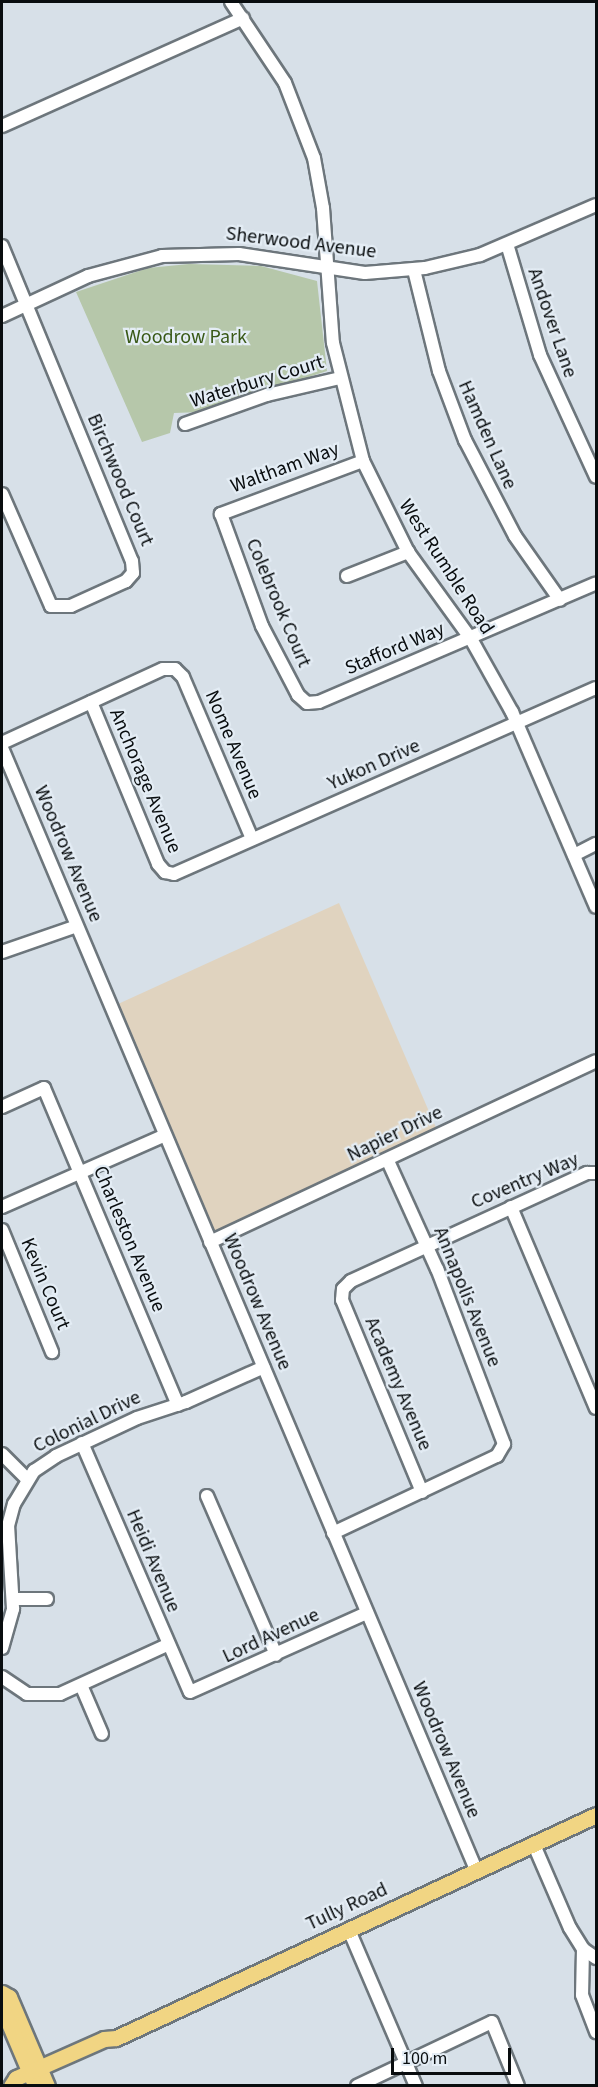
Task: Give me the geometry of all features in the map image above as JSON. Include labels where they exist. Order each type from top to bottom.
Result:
[{"type":"main road","name":"Tully Road","points":[[30,2081],[108,2048],[116,2038],[597,1815]]},
{"type":"main road","points":[[2,1993],[9,1997],[30,2081]]},
{"type":"main road","points":[[2,2007],[30,2081]]},
{"type":"street","name":"West Rumble Road","points":[[231,2],[285,83],[307,135],[323,208],[325,269],[340,378],[363,460],[408,552],[471,639],[518,723],[597,907]]},
{"type":"street","points":[[2,126],[243,18]]},
{"type":"street","name":"Sherwood Avenue","points":[[2,316],[113,267],[162,256],[239,254],[325,269],[365,273],[414,270],[452,263],[507,244],[596,206]]},
{"type":"street","name":"Andover Lane","points":[[507,244],[540,355],[597,477]]},
{"type":"street","points":[[2,246],[26,304]]},
{"type":"street","name":"Hamden Lane","points":[[414,270],[439,371],[465,440],[510,527],[560,600]]},
{"type":"street","name":"Birchwood Court","points":[[2,494],[51,606],[64,608],[130,577],[132,561],[26,304]]},
{"type":"street","name":"Waterbury Court","points":[[185,424],[267,395],[340,378]]},
{"type":"street","name":"Waltham Way","points":[[220,514],[363,460]]},
{"type":"street","name":"Colebrook Court","points":[[220,514],[262,626],[298,695],[307,703]]},
{"type":"street","points":[[347,576],[408,552]]},
{"type":"street","name":"Stafford Way","points":[[307,703],[319,702],[471,639],[597,583]]},
{"type":"street","name":"Nome Avenue","points":[[91,702],[163,669],[175,669],[183,677],[252,839]]},
{"type":"street","name":"Yukon Drive","points":[[167,873],[178,873],[597,688]]},
{"type":"street","points":[[2,745],[91,702]]},
{"type":"street","name":"Anchorage Avenue","points":[[91,702],[158,864],[167,873]]},
{"type":"street","name":"Woodrow Avenue","points":[[2,745],[477,1872]]},
{"type":"street","points":[[574,855],[597,844]]},
{"type":"street","points":[[2,952],[77,926]]},
{"type":"street","name":"Napier Drive","points":[[210,1242],[388,1161],[597,1061]]},
{"type":"street","name":"Charleston Avenue","points":[[2,1107],[44,1088],[178,1405]]},
{"type":"street","points":[[2,1207],[165,1135]]},
{"type":"street","name":"Annapolis Avenue","points":[[388,1161],[427,1246],[504,1438],[503,1449],[497,1456],[422,1491]]},
{"type":"street","name":"Coventry Way","points":[[343,1291],[351,1281],[587,1173],[596,1173]]},
{"type":"street","points":[[511,1207],[597,1408]]},
{"type":"street","name":"Kevin Court","points":[[2,1230],[52,1352]]},
{"type":"street","name":"Academy Avenue","points":[[343,1291],[342,1300],[422,1491]]},
{"type":"street","name":"Colonial Drive","points":[[2,1648],[10,1625],[13,1599],[8,1526],[27,1479],[45,1462],[82,1443],[152,1411],[178,1405],[264,1366]]},
{"type":"street","name":"Heidi Avenue","points":[[82,1443],[190,1692]]},
{"type":"street","points":[[2,1454],[27,1479]]},
{"type":"street","points":[[333,1533],[422,1491]]},
{"type":"street","points":[[207,1496],[276,1655]]},
{"type":"street","points":[[13,1599],[47,1599]]},
{"type":"street","name":"Lord Avenue","points":[[190,1692],[367,1613]]},
{"type":"street","points":[[2,1677],[19,1691],[37,1696],[60,1694],[168,1645]]},
{"type":"street","points":[[81,1685],[102,1734]]},
{"type":"street","points":[[534,1845],[570,1928],[583,1949],[597,1958]]},
{"type":"street","points":[[349,1930],[416,2085]]},
{"type":"street","points":[[583,1949],[582,1995],[597,2032]]},
{"type":"street","points":[[357,2085],[492,2022],[518,2085]]},
{"type":"shaded area","points":[[339,903],[437,1130],[215,1233],[118,1004]]},
{"type":"green space","name":"Woodrow Park","points":[[189,264],[261,266],[317,281],[327,371],[202,412],[174,413],[170,433],[142,442],[76,292],[148,268]]}]
